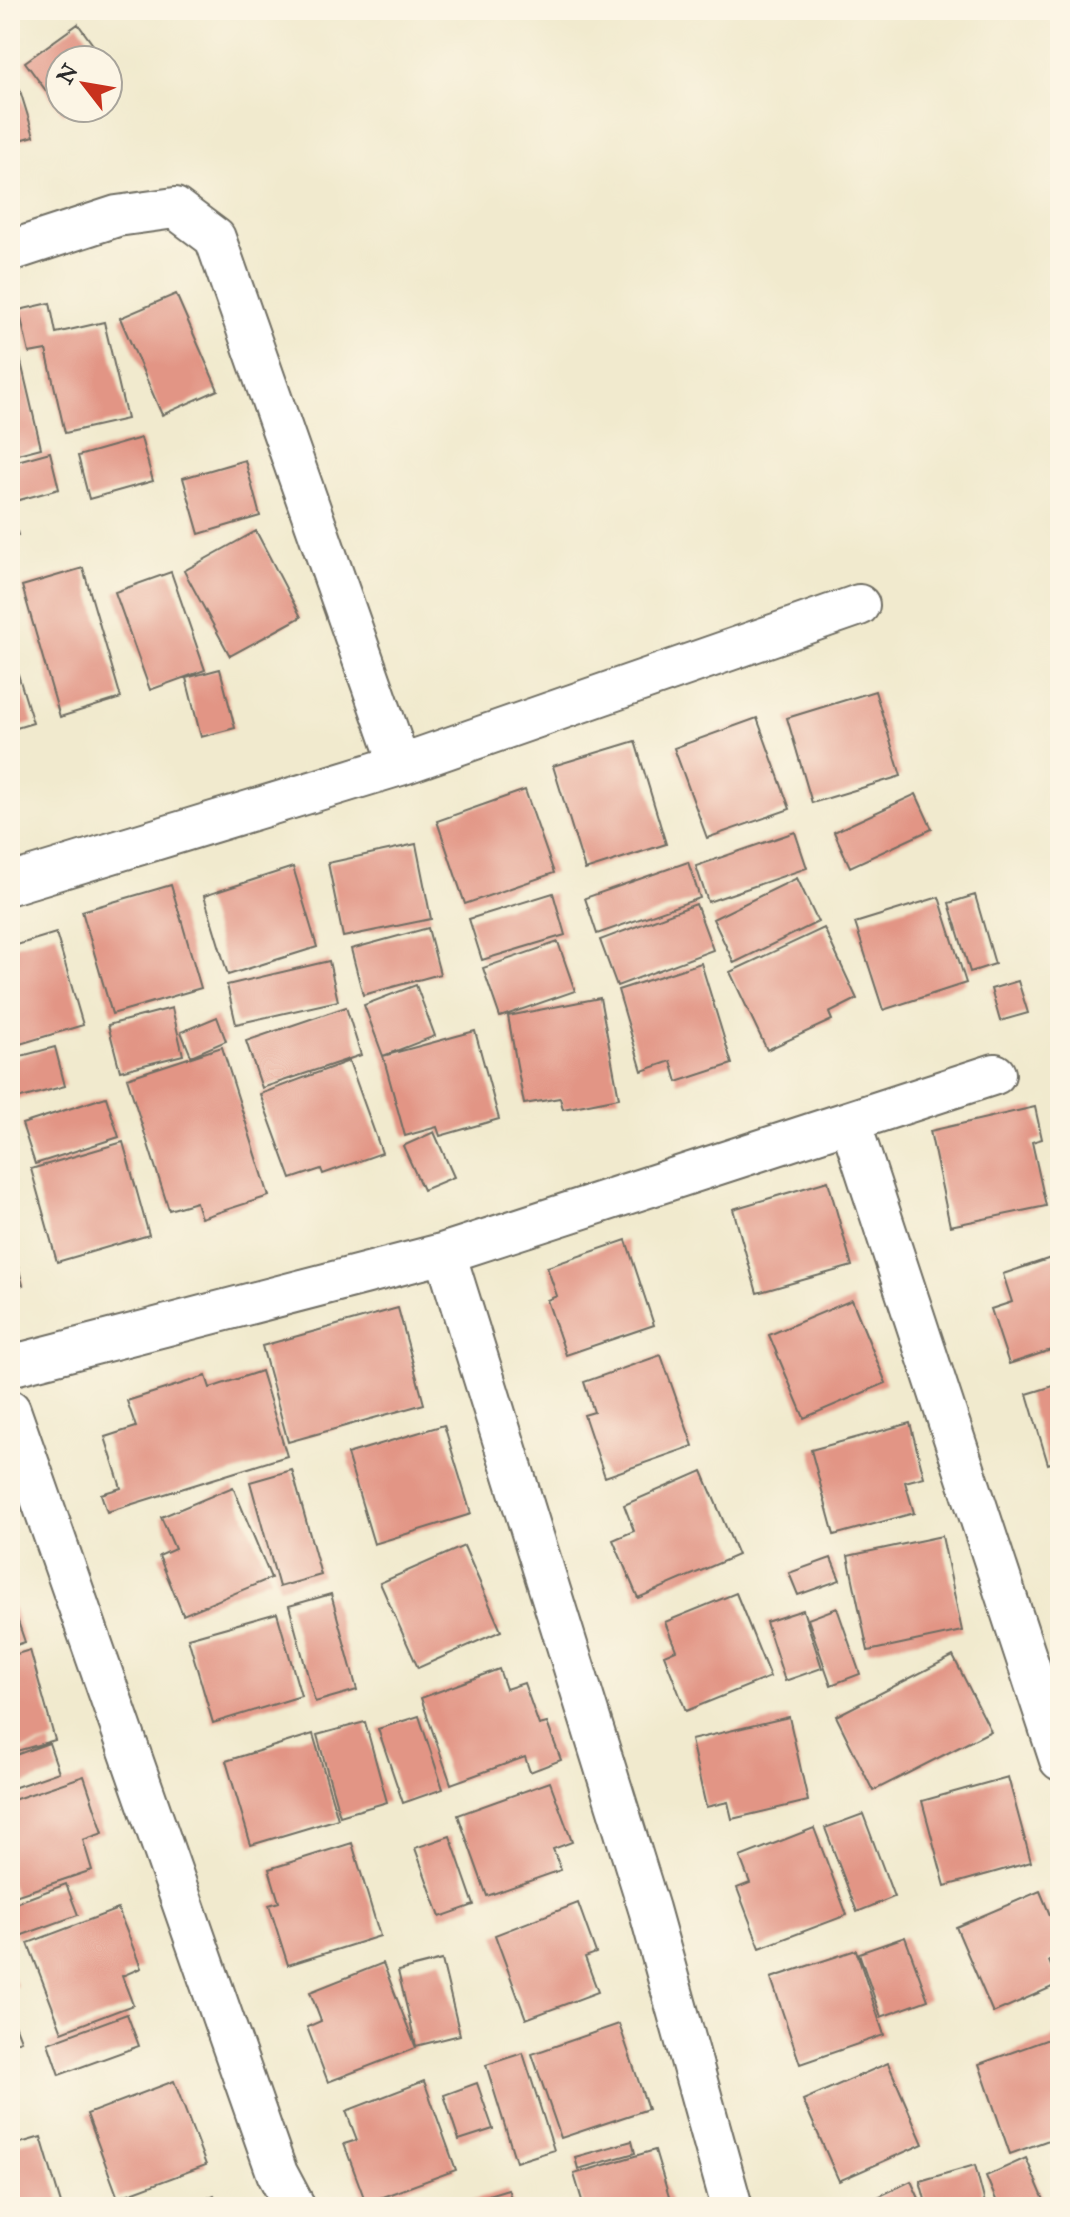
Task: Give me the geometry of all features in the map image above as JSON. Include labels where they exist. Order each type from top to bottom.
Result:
[{"type":"street","points":[[10,251],[117,216],[175,208],[215,238],[400,765]]},
{"type":"street","points":[[10,884],[400,765],[859,605]]},
{"type":"street","points":[[10,1366],[445,1253],[995,1074]]},
{"type":"street","points":[[850,1122],[1060,1760]]},
{"type":"street","points":[[445,1253],[649,1909],[732,2207]]},
{"type":"street","points":[[10,1410],[277,2173],[295,2207]]},
{"type":"building","points":[[78,24],[92,44],[50,44]]},
{"type":"building","points":[[44,48],[44,88],[25,62]]},
{"type":"building","points":[[10,58],[34,136],[10,143]]},
{"type":"building","points":[[176,294],[218,390],[162,415],[120,318]]},
{"type":"building","points":[[50,303],[56,333],[104,322],[127,419],[65,433],[46,350],[29,353],[19,310]]},
{"type":"building","points":[[10,315],[41,448],[10,456]]},
{"type":"building","points":[[141,438],[153,481],[89,499],[78,456]]},
{"type":"building","points":[[50,452],[59,489],[12,502],[10,463]]},
{"type":"building","points":[[245,460],[260,516],[199,534],[183,478]]},
{"type":"building","points":[[10,508],[18,535],[10,537]]},
{"type":"building","points":[[256,531],[301,617],[230,656],[184,571]]},
{"type":"building","points":[[83,568],[121,698],[60,717],[22,586]]},
{"type":"building","points":[[171,572],[205,670],[150,690],[115,592]]},
{"type":"building","points":[[10,648],[33,723],[10,730]]},
{"type":"building","points":[[220,669],[235,728],[201,737],[186,678]]},
{"type":"building","points":[[875,691],[901,776],[812,803],[787,718]]},
{"type":"building","points":[[757,718],[790,809],[707,838],[674,748]]},
{"type":"building","points":[[635,741],[666,844],[585,870],[553,766]]},
{"type":"building","points":[[525,790],[554,873],[465,904],[437,821]]},
{"type":"building","points":[[916,794],[932,829],[850,867],[834,832]]},
{"type":"building","points":[[795,832],[807,868],[708,902],[696,866]]},
{"type":"building","points":[[416,844],[431,919],[343,937],[328,863]]},
{"type":"building","points":[[688,862],[700,898],[597,934],[585,898]]},
{"type":"building","points":[[293,867],[317,947],[228,975],[204,896]]},
{"type":"building","points":[[797,878],[818,922],[734,963],[713,919]]},
{"type":"building","points":[[171,885],[201,988],[112,1014],[82,911]]},
{"type":"building","points":[[553,893],[565,935],[482,960],[469,919]]},
{"type":"building","points":[[975,895],[995,964],[970,972],[949,903]]},
{"type":"building","points":[[939,897],[966,983],[883,1010],[855,923]]},
{"type":"building","points":[[696,904],[713,950],[617,986],[600,940]]},
{"type":"building","points":[[428,928],[440,974],[363,995],[351,949]]},
{"type":"building","points":[[824,928],[857,999],[829,1013],[832,1020],[767,1050],[730,972]]},
{"type":"building","points":[[56,933],[83,1025],[10,1047],[10,947]]},
{"type":"building","points":[[558,942],[575,991],[500,1017],[483,968]]},
{"type":"building","points":[[329,961],[338,1001],[236,1024],[227,985]]},
{"type":"building","points":[[701,963],[732,1064],[677,1082],[671,1061],[642,1071],[618,990]]},
{"type":"building","points":[[1018,981],[1028,1013],[1000,1021],[991,989]]},
{"type":"building","points":[[416,985],[435,1036],[383,1056],[364,1005]]},
{"type":"building","points":[[600,998],[619,1098],[563,1109],[560,1098],[524,1104],[508,1016]]},
{"type":"building","points":[[346,1007],[361,1055],[262,1088],[246,1041]]},
{"type":"building","points":[[172,1008],[183,1055],[120,1071],[108,1025]]},
{"type":"building","points":[[217,1017],[226,1041],[191,1056],[181,1032]]},
{"type":"building","points":[[475,1031],[499,1119],[440,1136],[437,1127],[405,1136],[383,1056]]},
{"type":"building","points":[[55,1047],[65,1086],[10,1101],[10,1059]]},
{"type":"building","points":[[222,1047],[269,1196],[201,1218],[196,1202],[169,1210],[127,1078]]},
{"type":"building","points":[[349,1061],[382,1153],[323,1174],[321,1169],[291,1179],[260,1094]]},
{"type":"building","points":[[106,1097],[119,1137],[35,1164],[22,1124]]},
{"type":"building","points":[[1035,1107],[1042,1139],[1032,1142],[1046,1206],[950,1226],[930,1131]]},
{"type":"building","points":[[434,1132],[454,1177],[423,1190],[403,1146]]},
{"type":"building","points":[[123,1142],[149,1235],[57,1262],[31,1169]]},
{"type":"building","points":[[828,1181],[852,1266],[757,1293],[733,1209]]},
{"type":"building","points":[[10,1236],[23,1285],[10,1288]]},
{"type":"building","points":[[626,1240],[654,1325],[566,1355],[547,1300],[557,1296],[547,1267]]},
{"type":"building","points":[[1060,1255],[1060,1347],[1009,1364],[991,1309],[1012,1302],[1003,1274]]},
{"type":"building","points":[[852,1300],[886,1383],[804,1418],[769,1335]]},
{"type":"building","points":[[398,1308],[424,1404],[288,1442],[262,1346]]},
{"type":"building","points":[[661,1355],[693,1446],[605,1477],[584,1415],[594,1412],[584,1382]]},
{"type":"building","points":[[261,1371],[287,1456],[107,1512],[101,1494],[121,1488],[105,1437],[136,1427],[127,1401],[206,1376],[210,1388]]},
{"type":"building","points":[[1060,1384],[1060,1460],[1048,1464],[1027,1394]]},
{"type":"building","points":[[910,1423],[924,1477],[905,1482],[914,1513],[834,1535],[811,1450]]},
{"type":"building","points":[[444,1425],[471,1514],[374,1544],[347,1454]]},
{"type":"building","points":[[292,1470],[321,1575],[279,1587],[250,1482]]},
{"type":"building","points":[[702,1471],[738,1555],[638,1598],[613,1540],[634,1531],[624,1505]]},
{"type":"building","points":[[233,1487],[271,1578],[183,1615],[159,1556],[175,1549],[161,1517]]},
{"type":"building","points":[[942,1536],[962,1631],[868,1651],[848,1556]]},
{"type":"building","points":[[464,1546],[501,1631],[418,1668],[380,1583]]},
{"type":"building","points":[[831,1558],[840,1580],[798,1595],[789,1573]]},
{"type":"building","points":[[736,1593],[770,1677],[686,1711],[664,1655],[676,1650],[665,1622]]},
{"type":"building","points":[[331,1594],[357,1690],[315,1702],[289,1606]]},
{"type":"building","points":[[10,1598],[25,1642],[10,1647]]},
{"type":"building","points":[[837,1608],[860,1674],[831,1685],[808,1619]]},
{"type":"building","points":[[803,1610],[822,1668],[785,1681],[766,1622]]},
{"type":"building","points":[[277,1613],[301,1696],[213,1723],[188,1638]]},
{"type":"building","points":[[30,1650],[55,1740],[10,1753],[10,1656]]},
{"type":"building","points":[[953,1656],[991,1731],[873,1791],[836,1716]]},
{"type":"building","points":[[499,1669],[506,1689],[524,1683],[539,1725],[547,1723],[561,1760],[530,1772],[525,1757],[451,1784],[421,1698]]},
{"type":"building","points":[[419,1716],[443,1789],[403,1803],[378,1729]]},
{"type":"building","points":[[789,1717],[808,1801],[732,1819],[728,1802],[706,1807],[691,1740]]},
{"type":"building","points":[[365,1722],[387,1802],[340,1816],[317,1735]]},
{"type":"building","points":[[313,1734],[338,1819],[251,1845],[226,1761]]},
{"type":"building","points":[[49,1743],[59,1772],[10,1789],[10,1757]]},
{"type":"building","points":[[84,1776],[103,1833],[83,1840],[92,1870],[15,1896],[10,1881],[10,1801]]},
{"type":"building","points":[[1008,1777],[1031,1862],[945,1886],[922,1801]]},
{"type":"building","points":[[550,1782],[572,1842],[553,1849],[561,1870],[487,1896],[458,1815]]},
{"type":"building","points":[[863,1814],[894,1897],[857,1912],[825,1828]]},
{"type":"building","points":[[814,1828],[847,1915],[760,1948],[737,1888],[750,1883],[740,1857]]},
{"type":"building","points":[[450,1836],[474,1905],[440,1917],[415,1848]]},
{"type":"building","points":[[352,1843],[380,1936],[288,1965],[269,1905],[279,1902],[269,1869]]},
{"type":"building","points":[[66,1884],[78,1915],[17,1937],[10,1917],[10,1905]]},
{"type":"building","points":[[1040,1891],[1060,1939],[1060,1957],[1049,1961],[1059,1984],[993,2013],[956,1927]]},
{"type":"building","points":[[578,1903],[596,1953],[585,1957],[598,1992],[526,2019],[495,1935]]},
{"type":"building","points":[[118,1909],[141,1968],[122,1976],[133,2005],[62,2032],[28,1943]]},
{"type":"building","points":[[905,1937],[928,2000],[881,2017],[859,1953]]},
{"type":"building","points":[[856,1950],[884,2035],[800,2064],[771,1978]]},
{"type":"building","points":[[442,1960],[460,2035],[416,2046],[398,1971]]},
{"type":"building","points":[[383,1963],[416,2048],[328,2082],[307,2027],[321,2021],[310,1992]]},
{"type":"building","points":[[10,1968],[17,1986],[10,1988]]},
{"type":"building","points":[[10,2011],[21,2040],[10,2044]]},
{"type":"building","points":[[127,2014],[139,2046],[59,2075],[48,2043]]},
{"type":"building","points":[[619,2024],[648,2109],[561,2138],[532,2054]]},
{"type":"building","points":[[1060,2035],[1060,2136],[1010,2154],[979,2064]]},
{"type":"building","points":[[523,2053],[554,2150],[516,2162],[486,2065]]},
{"type":"building","points":[[888,2063],[923,2144],[839,2181],[803,2100]]},
{"type":"building","points":[[174,2081],[206,2165],[118,2198],[87,2114]]},
{"type":"building","points":[[424,2081],[456,2170],[366,2203],[344,2144],[357,2140],[346,2111]]},
{"type":"building","points":[[477,2083],[493,2129],[459,2140],[444,2095]]},
{"type":"building","points":[[41,2137],[62,2207],[10,2207],[10,2146]]},
{"type":"building","points":[[632,2141],[635,2153],[578,2169],[575,2157]]},
{"type":"building","points":[[655,2150],[672,2207],[584,2207],[574,2174]]},
{"type":"building","points":[[1026,2158],[1047,2207],[999,2207],[986,2176]]},
{"type":"building","points":[[975,2165],[986,2207],[927,2207],[920,2181]]},
{"type":"building","points":[[911,2181],[923,2207],[857,2207]]},
{"type":"building","points":[[508,2189],[514,2207],[452,2206]]},
{"type":"building","points":[[214,2195],[220,2207],[187,2207]]}]
